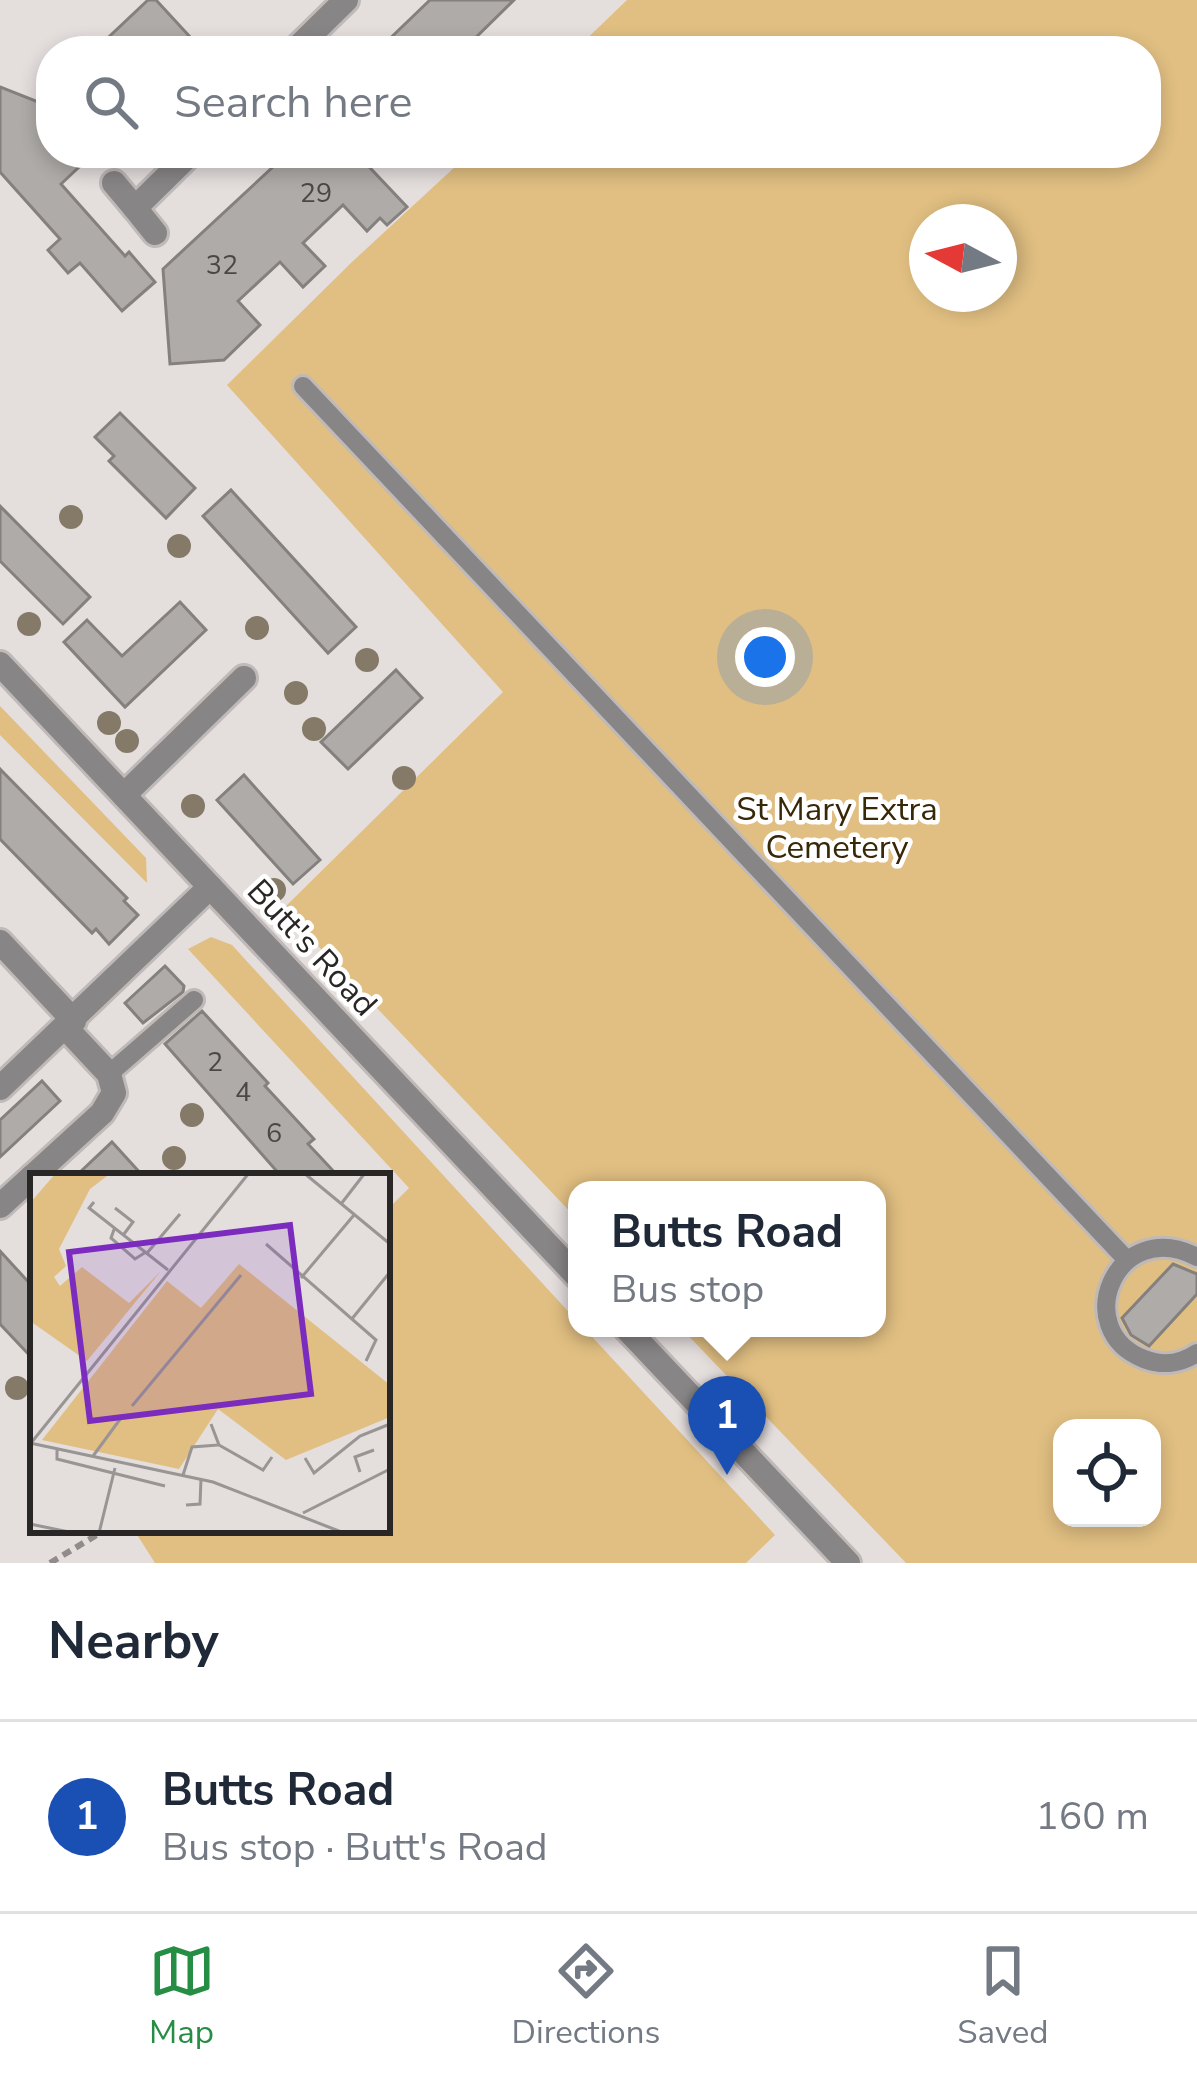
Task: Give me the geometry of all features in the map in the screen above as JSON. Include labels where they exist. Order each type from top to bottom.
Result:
[{"type":"street","points":[[309,36],[346,0]]},
{"type":"street","points":[[135,208],[175,168]]},
{"type":"street","points":[[114,183],[155,233]]},
{"type":"street","name":"Butt's Road","points":[[0,664],[568,1266]]},
{"type":"street","points":[[124,795],[244,678]]},
{"type":"street","points":[[0,1088],[210,887]]},
{"type":"street","points":[[0,942],[109,1074],[114,1093],[102,1114],[36,1173]]},
{"type":"street","points":[[0,1206],[30,1179]]},
{"type":"street","points":[[635,1337],[848,1563]]},
{"type":"lane","points":[[303,386],[1126,1259]]},
{"type":"lane","points":[[109,1074],[194,1000]]},
{"type":"lane","points":[[1197,1257],[1162,1246],[1126,1259],[1107,1295],[1106,1312],[1121,1345],[1151,1362],[1169,1364],[1197,1353]]},
{"type":"path","points":[[50,1563],[100,1533]]},
{"type":"green space","name":"St Mary Extra Cemetery","points":[[627,0],[1197,0],[1197,1563],[906,1563],[690,1337],[886,1337],[886,1181],[568,1181],[568,1210],[283,909],[503,692],[227,385],[454,168],[1161,168],[1161,36],[590,36]]},
{"type":"green space","points":[[0,706],[146,858],[147,883],[0,735]]},
{"type":"green space","points":[[211,937],[232,945],[568,1311],[568,1337],[592,1337],[775,1535],[746,1563],[155,1563],[136,1533],[390,1533],[390,1207],[409,1188],[188,949]]},
{"type":"building","points":[[148,0],[156,0],[189,36],[110,36]]},
{"type":"building","points":[[430,0],[514,0],[477,36],[393,36]]},
{"type":"building","points":[[0,87],[36,101],[36,168],[78,168],[61,184],[125,256],[129,252],[155,282],[122,311],[80,263],[68,273],[48,250],[60,239],[0,172]]},
{"type":"building","points":[[272,168],[370,168],[407,207],[387,225],[380,218],[367,231],[343,205],[303,243],[325,266],[303,287],[280,262],[238,301],[260,325],[224,360],[170,364],[163,269]]},
{"type":"building","points":[[120,413],[195,488],[166,518],[109,461],[114,456],[95,437]]},
{"type":"building","points":[[231,490],[356,627],[328,653],[203,516]]},
{"type":"building","points":[[0,506],[90,597],[63,624],[0,561]]},
{"type":"building","points":[[180,602],[206,630],[125,707],[64,642],[87,620],[122,656]]},
{"type":"building","points":[[396,670],[422,698],[348,769],[321,742]]},
{"type":"building","points":[[0,769],[127,898],[124,901],[138,915],[109,944],[96,929],[92,933],[0,839]]},
{"type":"building","points":[[244,775],[320,860],[293,884],[217,800]]},
{"type":"building","points":[[165,966],[184,986],[183,992],[143,1023],[125,1003]]},
{"type":"building","points":[[202,1011],[268,1083],[265,1086],[314,1139],[308,1144],[335,1173],[278,1173],[165,1044]]},
{"type":"building","points":[[42,1081],[60,1101],[0,1157],[0,1120]]},
{"type":"building","points":[[112,1142],[140,1173],[79,1173]]},
{"type":"building","points":[[0,1251],[30,1284],[30,1356],[0,1324]]},
{"type":"building","points":[[1173,1264],[1197,1274],[1197,1294],[1149,1346],[1131,1335],[1122,1318]]},
{"type":"place","name":"Butts Road","points":[[727,1475]]}]
